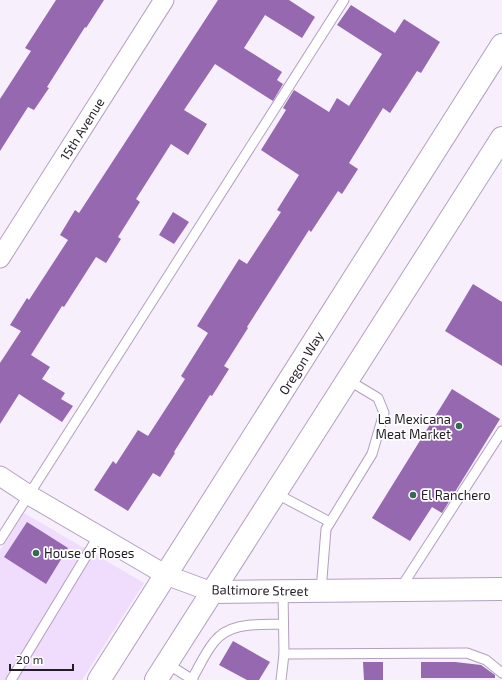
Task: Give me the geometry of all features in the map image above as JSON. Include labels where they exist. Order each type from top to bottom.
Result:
[{"type":"main road","name":"Oregon Way","points":[[99,680],[502,45]]},
{"type":"main road","points":[[161,672],[502,138]]},
{"type":"main road","name":"Baltimore Street","points":[[212,592],[502,589]]},
{"type":"street","name":"15th Avenue","points":[[0,258],[164,0]]},
{"type":"street","name":"Baltimore Street","points":[[0,476],[166,575],[212,592]]},
{"type":"lane","points":[[0,540],[344,0]]},
{"type":"lane","points":[[321,591],[326,529],[372,454],[384,413],[378,398],[348,380]]},
{"type":"lane","points":[[400,590],[502,430]]},
{"type":"lane","points":[[275,493],[330,522]]},
{"type":"lane","points":[[11,680],[99,535]]},
{"type":"lane","points":[[281,680],[284,654],[283,591]]},
{"type":"lane","points":[[161,672],[193,680],[215,640],[225,632],[237,627],[284,624]]},
{"type":"lane","points":[[284,654],[467,653],[486,660],[502,673]]},
{"type":"shaded area","points":[[24,513],[144,583],[82,680],[0,680],[0,550]]},
{"type":"building","points":[[56,0],[104,0],[86,28],[85,27],[47,87],[49,88],[34,110],[28,107],[0,151],[0,99],[31,51],[25,48]]},
{"type":"building","points":[[218,0],[289,0],[315,17],[302,38],[265,15],[244,48],[282,72],[277,80],[283,84],[273,101],[215,64],[184,110],[207,124],[188,155],[171,144],[136,199],[140,202],[118,237],[121,239],[106,263],[96,257],[64,307],[62,306],[31,355],[50,367],[42,379],[65,393],[61,399],[73,406],[62,422],[19,394],[0,424],[0,363],[21,331],[10,325],[27,298],[29,300],[68,240],[60,235],[75,210],[79,213]]},
{"type":"building","points":[[351,5],[395,33],[404,19],[440,42],[421,73],[417,71],[390,113],[383,108],[349,163],[358,169],[342,194],[338,191],[311,232],[309,230],[224,366],[229,369],[212,396],[210,395],[160,477],[153,473],[128,511],[94,490],[113,461],[116,464],[138,430],[148,436],[185,379],[181,376],[208,333],[197,326],[239,259],[247,264],[281,212],[277,210],[299,175],[261,150],[286,110],[283,108],[294,90],[329,112],[337,98],[349,106],[382,54],[337,25]]},
{"type":"building","points":[[173,212],[189,222],[174,244],[159,235]]},
{"type":"building","points":[[473,284],[502,302],[502,366],[445,331]]},
{"type":"building","points":[[452,389],[500,419],[442,513],[432,507],[410,541],[372,518]]},
{"type":"building","name":"House of Roses","points":[[27,522],[68,548],[46,584],[4,557]]},
{"type":"building","points":[[233,641],[270,662],[259,680],[247,680],[219,665]]},
{"type":"building","points":[[363,662],[383,662],[383,680],[364,680]]},
{"type":"building","points":[[421,662],[455,662],[481,665],[495,675],[495,678],[421,678]]},
{"type":"place","name":"La Mexicana Meat Market","points":[[459,426]]},
{"type":"place","name":"El Ranchero","points":[[413,495]]},
{"type":"place","name":"House of Roses","points":[[36,553]]}]
